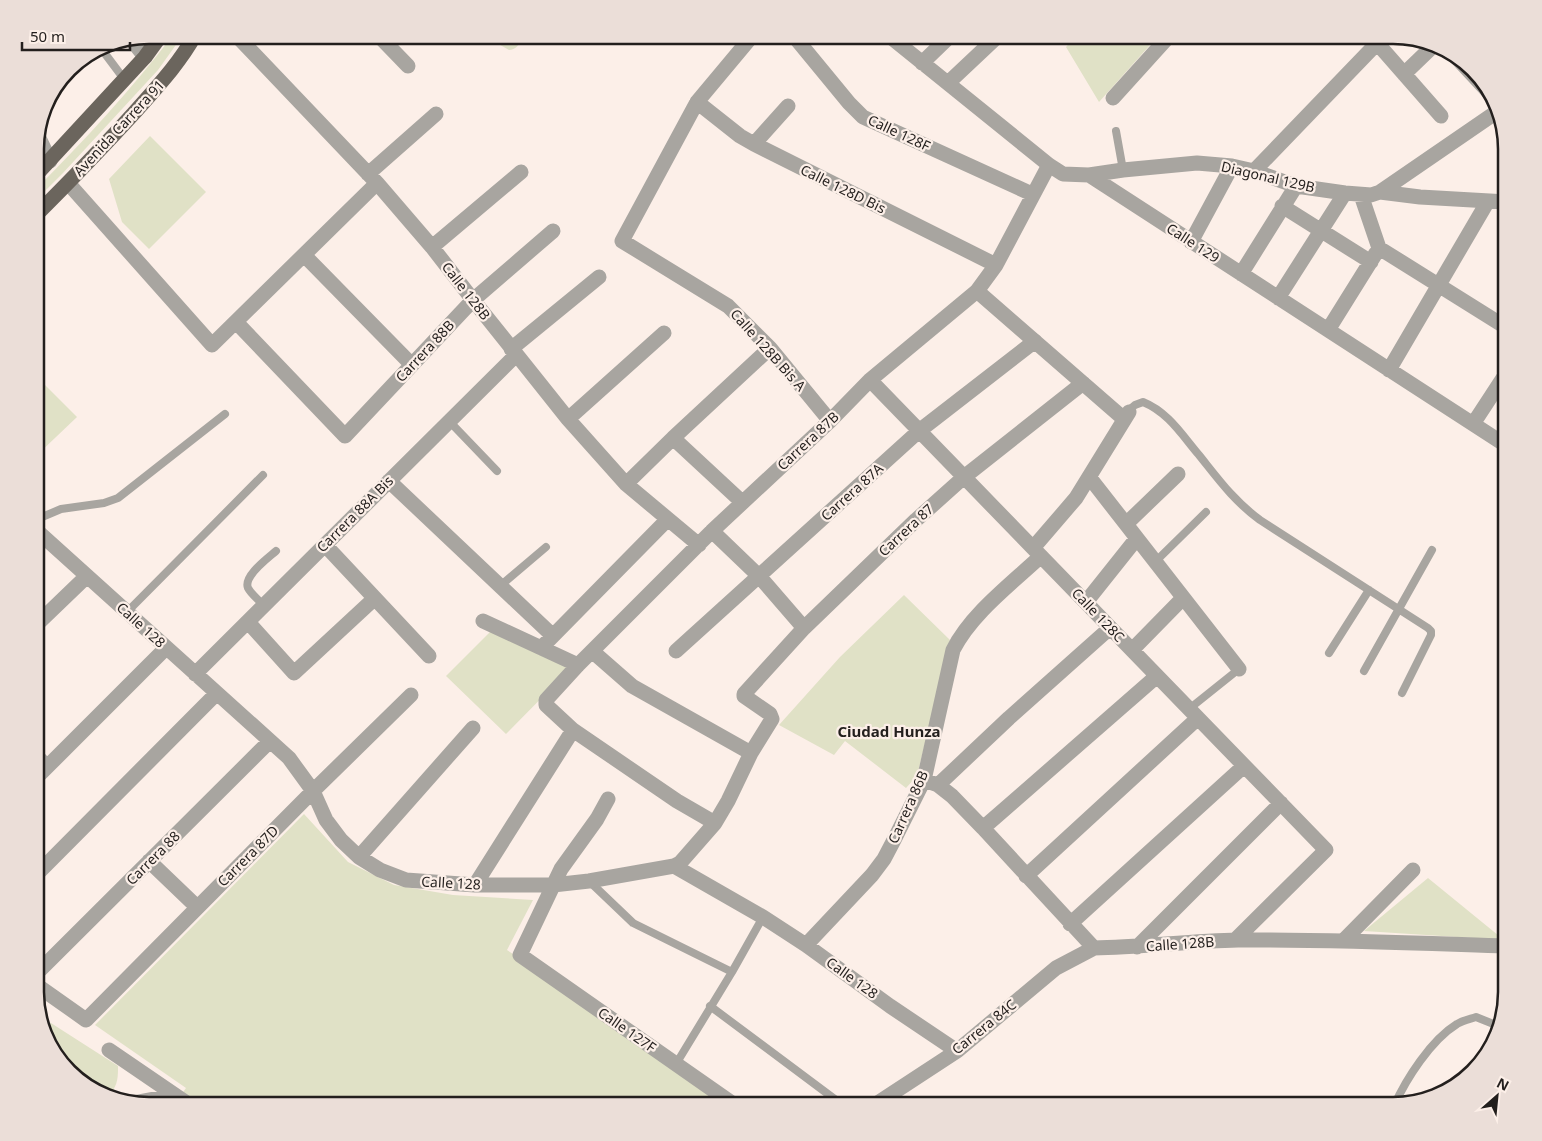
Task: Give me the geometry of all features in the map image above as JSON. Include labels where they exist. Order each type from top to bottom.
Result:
[{"type":"main road","name":"Avenida Carrera 91","points":[[44,167],[154,44]]},
{"type":"main road","name":"Avenida Carrera 91","points":[[44,207],[164,80],[182,58],[190,44]]},
{"type":"street","name":"Calle 128B","points":[[248,44],[373,178],[432,247],[568,419],[626,484],[699,545]]},
{"type":"street","points":[[387,44],[408,66]]},
{"type":"street","points":[[697,102],[745,44]]},
{"type":"street","name":"Calle 128F","points":[[800,44],[849,103],[863,117],[1032,194]]},
{"type":"street","points":[[899,44],[1049,166],[1063,174],[1089,175]]},
{"type":"street","points":[[922,63],[942,44]]},
{"type":"street","points":[[948,83],[989,44]]},
{"type":"street","points":[[1113,98],[1162,44]]},
{"type":"street","points":[[1254,171],[1376,44]]},
{"type":"street","points":[[1384,44],[1404,74],[1441,116]]},
{"type":"street","points":[[136,45],[144,56]]},
{"type":"street","points":[[1404,74],[1429,50]]},
{"type":"street","name":"Calle 128D Bis","points":[[697,102],[740,136],[754,144],[996,265]]},
{"type":"street","name":"Calle 128B Bis A","points":[[697,102],[622,241],[728,306],[770,348],[830,421]]},
{"type":"street","points":[[754,144],[788,106]]},
{"type":"street","points":[[68,183],[212,346],[304,255],[373,178],[436,114]]},
{"type":"street","points":[[1380,192],[1493,115]]},
{"type":"street","points":[[44,149],[50,161]]},
{"type":"street","name":"Diagonal 129B","points":[[1089,175],[1197,163],[1232,166],[1254,171],[1296,186],[1345,193],[1361,195],[1380,192],[1420,197],[1498,202]]},
{"type":"street","name":"Carrera 87B","points":[[573,730],[546,705],[546,702],[578,665],[742,502],[830,421],[870,380],[977,291],[996,265],[1032,194],[1049,166]]},
{"type":"street","points":[[1191,242],[1232,166]]},
{"type":"street","points":[[432,247],[521,172]]},
{"type":"street","name":"Calle 129","points":[[1089,175],[1498,440]]},
{"type":"street","points":[[1241,274],[1296,186]]},
{"type":"street","points":[[1278,298],[1345,193]]},
{"type":"street","points":[[1361,195],[1379,248],[1498,322]]},
{"type":"street","points":[[1389,370],[1440,286],[1488,201]]},
{"type":"street","points":[[1282,206],[1371,262]]},
{"type":"street","name":"Carrera 88B","points":[[236,322],[345,436],[473,300],[553,231]]},
{"type":"street","points":[[1328,330],[1379,248]]},
{"type":"street","points":[[304,255],[412,365]]},
{"type":"street","name":"Carrera 88A Bis","points":[[195,674],[389,482],[514,352],[599,277]]},
{"type":"street","points":[[977,291],[1082,383],[1127,415]]},
{"type":"street","points":[[568,419],[664,333]]},
{"type":"street","name":"Carrera 87A","points":[[676,651],[919,430],[1035,341]]},
{"type":"street","points":[[626,484],[770,348]]},
{"type":"street","name":"Calle 128C","points":[[870,380],[1326,850],[1235,940]]},
{"type":"street","name":"Carrera 87","points":[[751,753],[772,719],[770,714],[744,696],[744,694],[804,628],[916,520],[964,477],[1082,383]]},
{"type":"street","points":[[1473,424],[1498,386]]},
{"type":"street","name":"Carrera 86B","points":[[806,945],[872,875],[930,782],[953,650],[958,641],[965,630],[1037,552],[1090,478],[1127,415]]},
{"type":"street","points":[[673,438],[742,502]]},
{"type":"street","points":[[1126,524],[1178,474]]},
{"type":"street","points":[[1090,478],[1239,669]]},
{"type":"street","points":[[389,482],[552,635]]},
{"type":"street","points":[[541,648],[667,520]]},
{"type":"street","points":[[712,531],[759,576],[804,628]]},
{"type":"street","name":"Calle 128","points":[[44,538],[289,758],[313,791],[326,820],[341,840],[359,857],[380,870],[406,880],[475,885],[554,885],[589,881],[674,866],[763,916],[957,1051]]},
{"type":"street","points":[[1086,602],[1138,538]]},
{"type":"street","points":[[325,545],[429,656]]},
{"type":"street","points":[[44,617],[87,576]]},
{"type":"street","points":[[248,622],[294,673],[375,598]]},
{"type":"street","points":[[1132,650],[1183,598]]},
{"type":"street","points":[[483,621],[578,665]]},
{"type":"street","points":[[1094,948],[952,796],[930,782],[1009,718],[1110,628]]},
{"type":"street","points":[[44,770],[166,648]]},
{"type":"street","points":[[592,651],[632,686],[751,753],[715,823],[680,863],[674,866]]},
{"type":"street","points":[[983,828],[1157,676]]},
{"type":"street","points":[[44,867],[216,694]]},
{"type":"street","name":"Carrera 87D","points":[[44,990],[86,1020],[411,695]]},
{"type":"street","points":[[1026,876],[1194,714]]},
{"type":"street","points":[[359,857],[473,728]]},
{"type":"street","points":[[475,885],[573,730],[677,801],[715,823]]},
{"type":"street","name":"Carrera 88","points":[[44,966],[270,741]]},
{"type":"street","points":[[44,764],[47,767]]},
{"type":"street","points":[[1070,924],[1244,766]]},
{"type":"street","points":[[554,885],[561,869],[597,819],[608,799]]},
{"type":"street","points":[[1137,947],[1281,804]]},
{"type":"street","points":[[149,861],[197,907]]},
{"type":"street","points":[[1344,940],[1413,870]]},
{"type":"street","name":"Calle 127F","points":[[554,885],[520,954],[521,956],[723,1097]]},
{"type":"street","name":"Calle 128B","points":[[1094,948],[1235,940],[1344,940],[1498,946]]},
{"type":"street","name":"Carrera 84C","points":[[887,1097],[957,1051],[1056,968],[1066,961],[1094,948]]},
{"type":"street","points":[[109,1050],[178,1097]]},
{"type":"street","points":[[164,1097],[175,1095]]},
{"type":"lane","points":[[105,54],[124,78]]},
{"type":"lane","points":[[1116,131],[1123,170]]},
{"type":"lane","points":[[1127,415],[1135,405],[1143,402],[1155,406],[1169,419],[1242,507],[1431,631],[1431,635],[1402,693]]},
{"type":"lane","points":[[44,517],[61,510],[104,503],[118,498],[225,414]]},
{"type":"lane","points":[[449,421],[497,471]]},
{"type":"lane","points":[[127,612],[263,476]]},
{"type":"lane","points":[[1155,562],[1206,512]]},
{"type":"lane","points":[[500,586],[546,547]]},
{"type":"lane","points":[[1364,671],[1432,550]]},
{"type":"lane","points":[[264,606],[248,589],[248,578],[276,551]]},
{"type":"lane","points":[[1329,652],[1369,590]]},
{"type":"lane","points":[[1194,714],[1239,669]]},
{"type":"lane","points":[[589,881],[632,923],[732,972]]},
{"type":"lane","points":[[676,1064],[732,972],[763,916]]},
{"type":"lane","points":[[710,1006],[832,1097]]},
{"type":"lane","points":[[1398,1097],[1432,1045],[1458,1023],[1476,1017],[1493,1024]]},
{"type":"green space","points":[[166,44],[177,44],[158,70],[44,192],[44,181],[107,115]]},
{"type":"green space","points":[[498,44],[518,44],[512,50]]},
{"type":"green space","points":[[1069,44],[1151,44],[1099,102],[1066,47]]},
{"type":"green space","points":[[150,136],[206,192],[149,249],[122,222],[109,179]]},
{"type":"green space","points":[[44,384],[77,417],[44,448]]},
{"type":"green space","points":[[904,595],[950,640],[917,776],[906,788],[845,741],[834,755],[779,725],[840,657]]},
{"type":"green space","points":[[493,629],[572,667],[506,734],[446,676]]},
{"type":"green space","points":[[304,814],[348,862],[394,885],[453,895],[533,900],[507,950],[726,1097],[180,1097],[186,1088],[95,1025]]},
{"type":"green space","points":[[1428,878],[1498,935],[1498,940],[1364,931]]},
{"type":"green space","points":[[48,1021],[118,1066],[115,1087],[112,1091],[96,1083],[80,1071],[62,1050]]},
{"type":"district","name":"Ciudad Hunza","points":[[889,732]]}]
